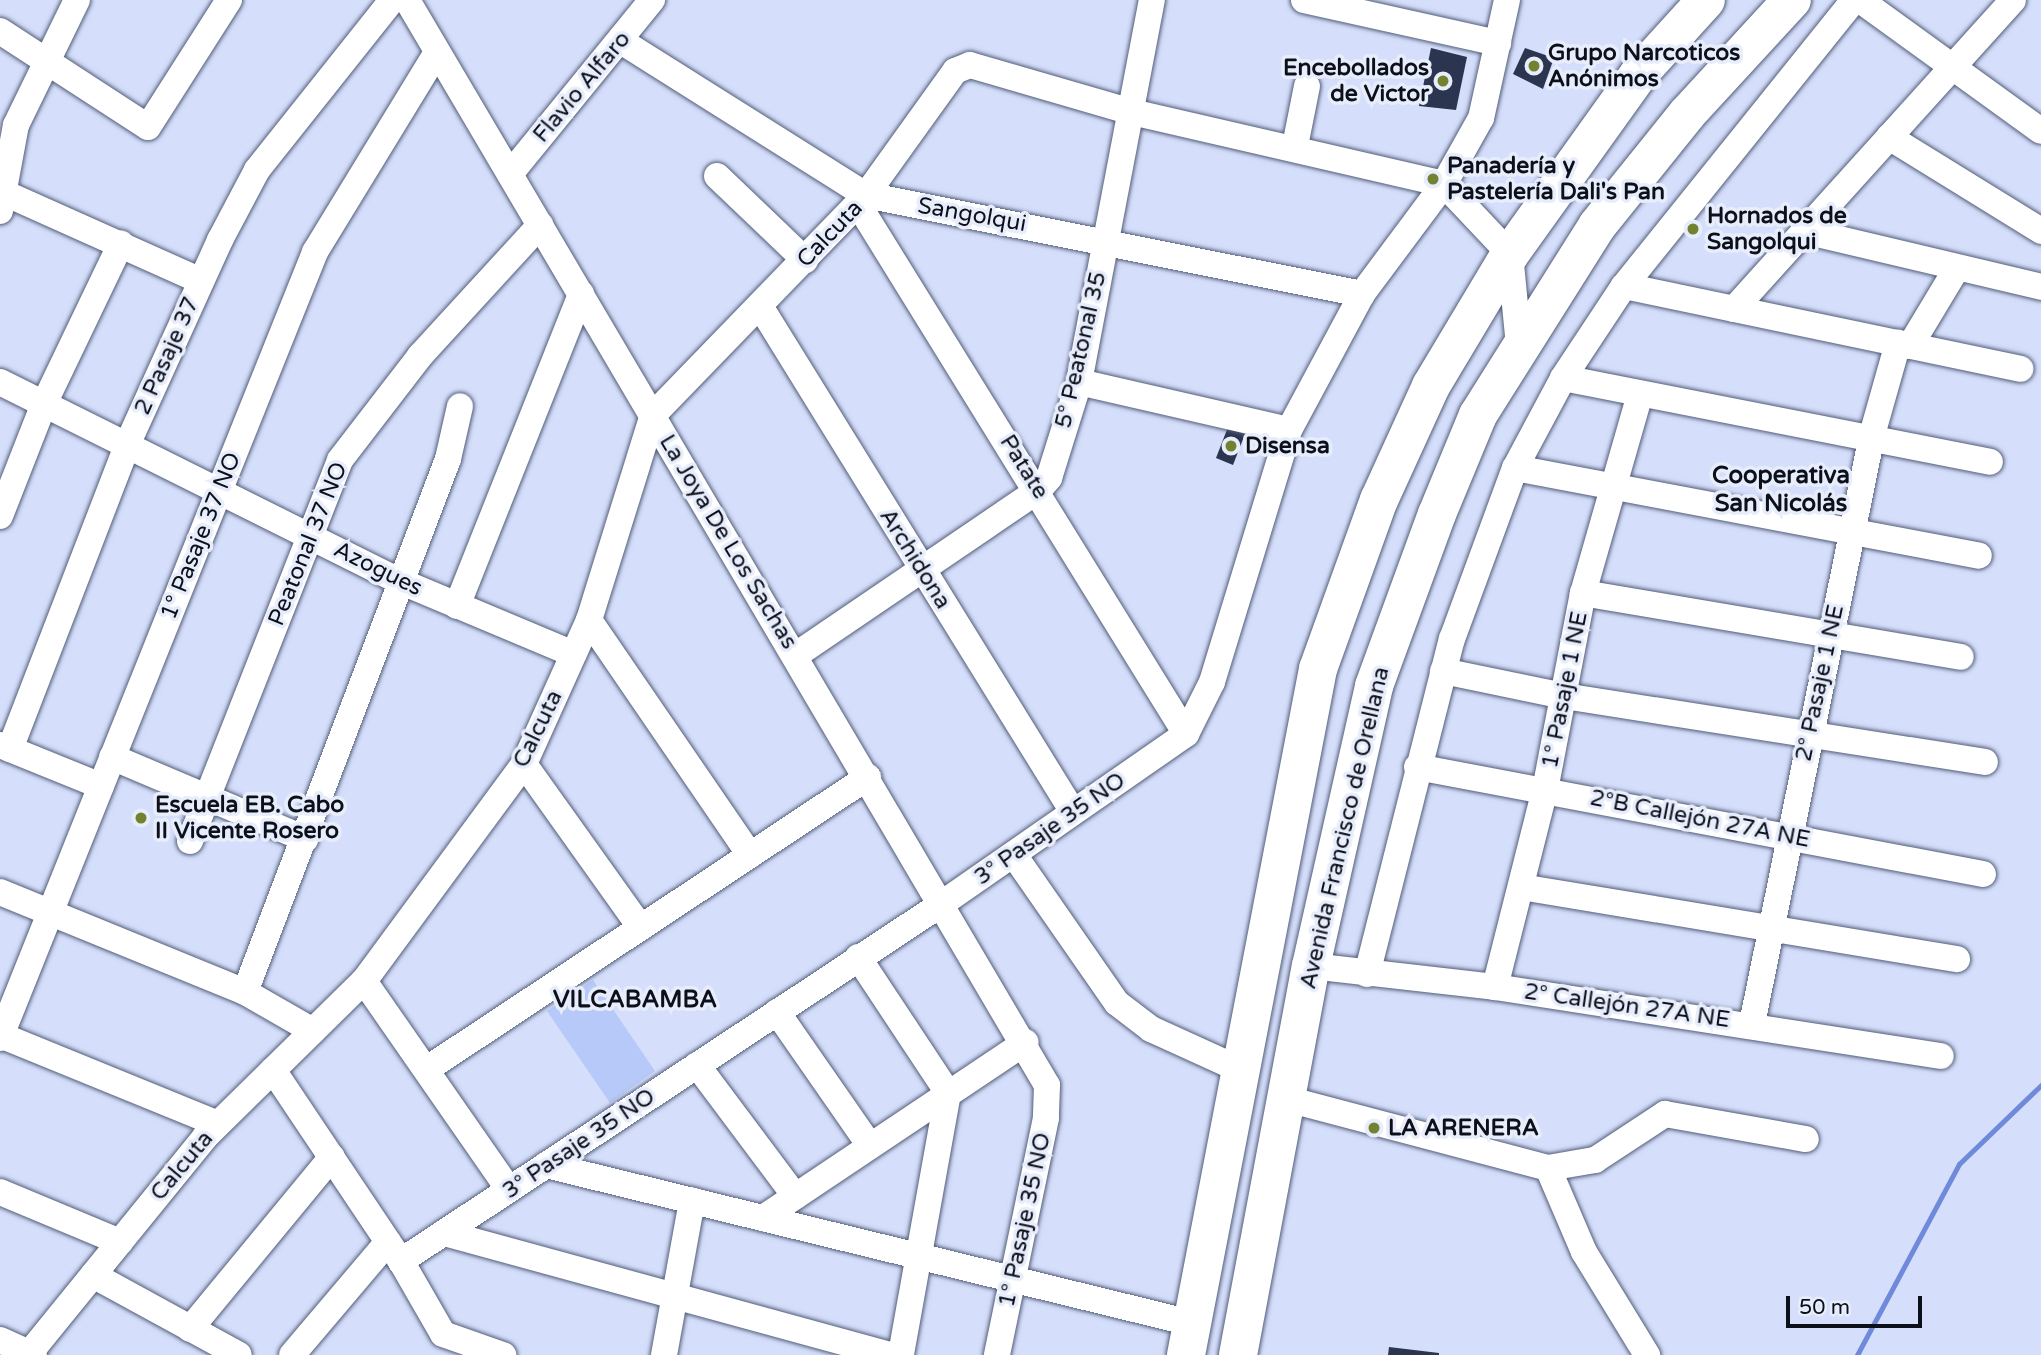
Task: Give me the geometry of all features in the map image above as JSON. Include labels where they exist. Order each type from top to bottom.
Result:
[{"type":"highway","points":[[1188,1339],[1318,669],[1379,500],[1431,386],[1510,254],[1638,75],[1706,0]]},
{"type":"highway","name":"Avenida Francisco de Orellana","points":[[1238,1355],[1263,1235],[1311,966],[1374,686],[1478,415],[1519,346],[1598,226],[1687,114],[1792,0]]},
{"type":"street","points":[[77,0],[43,61],[16,125],[1,198],[121,243],[201,281]]},
{"type":"street","points":[[0,31],[148,127],[229,0]]},
{"type":"street","name":"2 Pasaje 37","points":[[5,747],[127,445],[201,281],[257,170],[392,0]]},
{"type":"street","name":"La Joya De Los Sachas","points":[[407,0],[1026,1042],[1047,1085]]},
{"type":"street","name":"Flavio Alfaro","points":[[510,174],[652,0]]},
{"type":"street","name":"5° Peatonal 35","points":[[1039,491],[1049,478],[1079,382],[1152,0]]},
{"type":"street","points":[[1304,0],[1498,43]]},
{"type":"street","name":"3° Pasaje 35 NO","points":[[292,1355],[395,1252],[444,1233],[943,903],[1186,734],[1212,682],[1289,430],[1362,295],[1444,184],[1480,118],[1507,0]]},
{"type":"street","points":[[1367,974],[1443,671],[1514,468],[1563,378],[1624,286],[1854,0]]},
{"type":"street","points":[[1860,0],[1951,69],[2039,125]]},
{"type":"street","points":[[1734,309],[2013,0]]},
{"type":"street","name":"Sangolqui","points":[[621,41],[862,200],[1106,240],[1362,295]]},
{"type":"street","name":"1° Pasaje 37 NO","points":[[0,1036],[315,252],[438,52]]},
{"type":"street","name":"Calcuta","points":[[31,1354],[218,1124],[365,981],[524,764],[589,620],[653,415],[862,200],[943,80],[970,65],[1132,112]]},
{"type":"street","points":[[1295,146],[1307,86]]},
{"type":"street","points":[[1132,112],[1295,146],[1444,184],[1510,254],[1519,346]]},
{"type":"street","points":[[1889,137],[2041,231]]},
{"type":"street","points":[[717,176],[805,260]]},
{"type":"street","name":"Patate","points":[[862,200],[1186,734]]},
{"type":"street","name":"Peatonal 37 NO","points":[[190,841],[340,460],[420,356],[540,225]]},
{"type":"street","points":[[1805,231],[2041,287]]},
{"type":"street","points":[[0,516],[44,404],[121,243]]},
{"type":"street","name":"2° Pasaje 1 NE","points":[[1752,1024],[1871,435],[1904,344],[1956,268]]},
{"type":"street","points":[[1624,286],[2020,369]]},
{"type":"street","points":[[457,606],[581,294]]},
{"type":"street","name":"Archidona","points":[[760,306],[1073,812]]},
{"type":"street","points":[[1563,378],[1871,435],[1990,462]]},
{"type":"street","name":"Azogues","points":[[0,382],[402,582],[573,654]]},
{"type":"street","points":[[1079,382],[1289,430]]},
{"type":"street","name":"1° Pasaje 1 NE","points":[[1495,987],[1545,790],[1583,593],[1640,394]]},
{"type":"street","points":[[245,992],[448,459],[460,406]]},
{"type":"street","points":[[1514,468],[1979,556]]},
{"type":"street","points":[[796,655],[920,568],[1039,491]]},
{"type":"street","points":[[1583,593],[1830,632],[1961,657]]},
{"type":"street","points":[[589,620],[750,855]]},
{"type":"street","points":[[1443,671],[1564,696],[1808,737],[1985,762]]},
{"type":"street","points":[[5,747],[101,786]]},
{"type":"street","points":[[112,757],[305,839]]},
{"type":"street","points":[[524,764],[641,928]]},
{"type":"street","name":"2°B Callejón 27A NE","points":[[1417,767],[1790,835],[1983,874]]},
{"type":"street","points":[[427,1069],[868,777]]},
{"type":"street","points":[[1014,855],[1117,1003],[1150,1028],[1241,1070]]},
{"type":"street","points":[[1521,887],[1769,931],[1957,959]]},
{"type":"street","points":[[0,892],[245,992],[313,1031]]},
{"type":"street","points":[[858,957],[948,1093],[901,1355]]},
{"type":"street","name":"2° Callejón 27A NE","points":[[1311,966],[1495,987],[1752,1024],[1941,1056]]},
{"type":"street","points":[[365,981],[509,1190]]},
{"type":"street","points":[[777,1012],[870,1146]]},
{"type":"street","points":[[0,1036],[218,1124]]},
{"type":"street","points":[[763,1218],[1026,1042]]},
{"type":"street","points":[[697,1065],[796,1196]]},
{"type":"street","points":[[273,1070],[395,1252],[441,1345],[503,1355]]},
{"type":"street","name":"1° Pasaje 35 NO","points":[[997,1355],[1046,1118],[1047,1085]]},
{"type":"street","points":[[1287,1099],[1548,1168],[1595,1160],[1665,1114],[1806,1139]]},
{"type":"street","points":[[190,1329],[332,1157]]},
{"type":"street","points":[[546,1165],[1012,1281],[1188,1339]]},
{"type":"street","points":[[1548,1168],[1584,1252],[1647,1355]]},
{"type":"street","points":[[0,1192],[120,1242]]},
{"type":"street","points":[[664,1355],[692,1201]]},
{"type":"street","points":[[444,1233],[889,1355]]},
{"type":"street","points":[[93,1275],[239,1355]]},
{"type":"street","points":[[0,1340],[31,1354]]},
{"type":"shaded area","points":[[593,980],[655,1071],[610,1103],[547,1011]]},
{"type":"building","name":"Encebollados de Victor","points":[[1431,48],[1467,57],[1456,110],[1419,106]]},
{"type":"building","name":"Grupo Narcoticos Anónimos","points":[[1525,48],[1554,58],[1543,89],[1513,74]]},
{"type":"building","name":"Disensa","points":[[1228,427],[1245,434],[1233,465],[1216,458]]},
{"type":"building","points":[[1389,1347],[1439,1353],[1439,1355],[1388,1355]]},
{"type":"waterway","points":[[1857,1355],[1959,1164],[2041,1085]]},
{"type":"place","name":"Grupo Narcoticos Anónimos","points":[[1534,66]]},
{"type":"place","name":"Encebollados de Victor","points":[[1443,81]]},
{"type":"place","name":"Panadería y Pastelería Dali's Pan","points":[[1433,179]]},
{"type":"place","name":"Hornados de Sangolqui","points":[[1693,229]]},
{"type":"place","name":"Disensa","points":[[1231,446]]},
{"type":"place","name":"Escuela EB. Cabo II Vicente Rosero","points":[[141,818]]},
{"type":"place","name":"LA ARENERA","points":[[1374,1128]]},
{"type":"district","name":"Cooperativa San Nicolás","points":[[1781,490]]},
{"type":"district","name":"VILCABAMBA","points":[[635,1000]]}]
